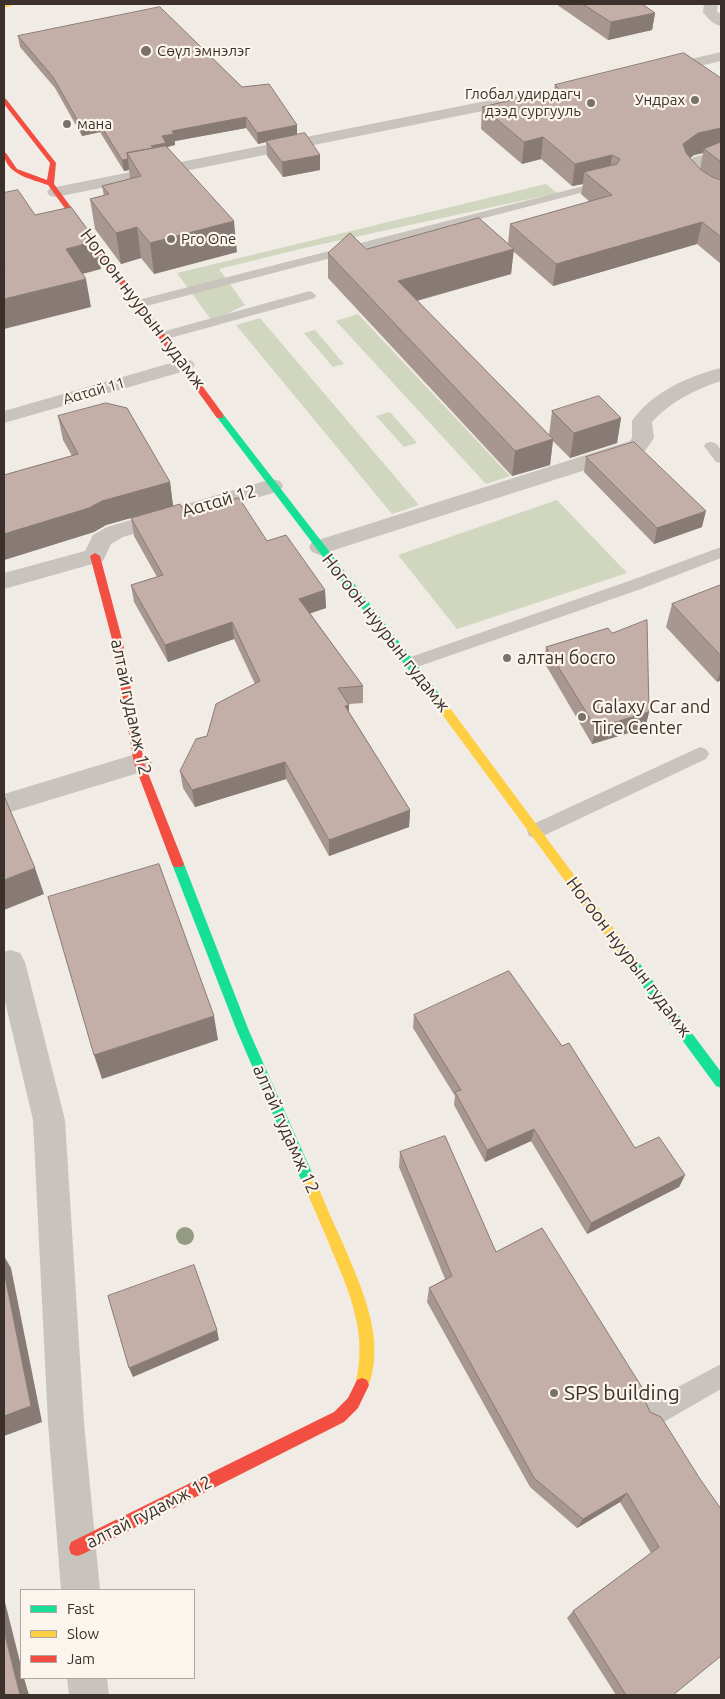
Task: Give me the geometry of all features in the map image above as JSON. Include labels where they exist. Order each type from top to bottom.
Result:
[{"type":"main road","points":[[4,6],[13,4]]},
{"type":"main road","points":[[4,100],[53,163],[53,188]]},
{"type":"main road","points":[[4,154],[15,170],[53,188]]},
{"type":"main road","points":[[32,188],[53,188]]},
{"type":"main road","name":"Ногоон нуурын гудамж","points":[[53,188],[272,486],[411,663],[721,1082]]},
{"type":"main road","name":"алтай гудамж 12","points":[[78,1548],[339,1417],[353,1403],[361,1384],[367,1357],[367,1334],[357,1293],[243,1030],[140,763],[118,643],[95,556]]},
{"type":"street","points":[[711,4],[710,12],[721,22]]},
{"type":"street","points":[[643,74],[721,57]]},
{"type":"street","points":[[53,188],[557,91]]},
{"type":"street","points":[[721,155],[700,161],[688,168],[693,178],[721,198]]},
{"type":"street","name":"Ααταй 11","points":[[4,417],[184,365]]},
{"type":"street","points":[[320,547],[638,446],[643,438],[642,421],[656,405],[698,382],[721,374]]},
{"type":"street","name":"Ααταй 12","points":[[95,556],[101,540],[115,532],[272,486]]},
{"type":"street","points":[[4,581],[95,556]]},
{"type":"street","points":[[4,804],[140,763]]},
{"type":"street","points":[[10,962],[49,1120],[66,1423],[81,1589]]},
{"type":"street","points":[[87,1679],[89,1695]]},
{"type":"lane","points":[[139,304],[609,182]]},
{"type":"lane","points":[[163,336],[310,295]]},
{"type":"lane","points":[[711,446],[721,459]]},
{"type":"lane","points":[[411,663],[635,585],[721,552]]},
{"type":"lane","points":[[536,831],[700,754]]},
{"type":"lane","points":[[653,1414],[721,1376]]},
{"type":"green space","points":[[546,184],[557,193],[304,248],[219,269],[245,305],[212,321],[177,273]]},
{"type":"green space","points":[[358,314],[510,476],[486,484],[336,321]]},
{"type":"green space","points":[[260,318],[419,505],[392,514],[236,325]]},
{"type":"green space","points":[[315,330],[344,364],[333,367],[304,333]]},
{"type":"green space","points":[[390,412],[417,443],[404,447],[376,416]]},
{"type":"green space","points":[[557,500],[627,573],[457,629],[398,555]]},
{"type":"building","points":[[583,4],[642,4],[655,13],[611,22]]},
{"type":"building","points":[[160,7],[242,87],[269,84],[297,125],[257,133],[246,117],[172,131],[174,134],[162,136],[166,143],[151,146],[153,148],[127,153],[128,159],[122,160],[98,121],[80,125],[53,77],[18,36]]},
{"type":"building","points":[[684,53],[721,78],[721,128],[698,133],[683,144],[686,153],[700,169],[712,177],[721,180],[721,237],[702,222],[556,264],[510,224],[612,195],[584,172],[617,164],[620,159],[612,155],[575,164],[543,137],[524,142],[482,107],[559,89],[555,85]]},
{"type":"building","points":[[305,133],[320,155],[282,162],[266,141]]},
{"type":"building","points":[[721,142],[721,162],[704,149]]},
{"type":"building","points":[[166,146],[234,221],[150,243],[137,227],[116,233],[90,199],[109,194],[102,186],[141,176],[127,153]]},
{"type":"building","points":[[18,190],[35,215],[71,207],[96,241],[66,249],[86,279],[4,299],[4,193]]},
{"type":"building","points":[[479,218],[514,249],[398,281],[553,439],[515,451],[328,253],[350,233],[366,249]]},
{"type":"building","points":[[599,396],[621,418],[574,433],[552,411]]},
{"type":"building","points":[[106,403],[127,408],[170,482],[102,501],[89,508],[4,534],[4,475],[78,454],[58,416]]},
{"type":"building","points":[[634,442],[706,511],[657,528],[586,457]]},
{"type":"building","points":[[239,498],[267,541],[286,535],[325,590],[299,599],[363,686],[338,688],[349,705],[345,706],[410,810],[329,840],[285,762],[192,790],[180,771],[196,739],[207,736],[216,704],[260,681],[232,622],[165,645],[131,585],[163,575],[131,518],[180,504],[185,514]]},
{"type":"building","points":[[721,585],[721,656],[672,604]]},
{"type":"building","points":[[647,620],[649,712],[596,728],[546,647],[608,628],[612,633]]},
{"type":"building","points":[[4,796],[35,868],[4,880]]},
{"type":"building","points":[[159,864],[214,1016],[94,1055],[48,897]]},
{"type":"building","points":[[509,971],[562,1046],[569,1043],[635,1148],[659,1137],[685,1175],[591,1223],[534,1129],[487,1150],[455,1092],[461,1090],[414,1015]]},
{"type":"building","points":[[445,1136],[496,1252],[542,1228],[648,1397],[646,1403],[650,1412],[661,1417],[721,1509],[721,1656],[673,1695],[626,1695],[573,1611],[659,1547],[627,1493],[583,1519],[534,1478],[429,1288],[452,1276],[400,1152]]},
{"type":"building","points":[[194,1265],[217,1330],[129,1368],[108,1296]]},
{"type":"building","points":[[4,1271],[31,1406],[4,1416]]},
{"type":"building","points":[[4,1631],[20,1695],[4,1695]]},
{"type":"traffic: fast","points":[[220,416],[437,699]]},
{"type":"traffic: fast","points":[[178,864],[243,1031],[310,1184]]},
{"type":"traffic: fast","points":[[631,961],[721,1082]]},
{"type":"traffic: slow","points":[[4,6],[13,4]]},
{"type":"traffic: slow","points":[[437,699],[631,961]]},
{"type":"traffic: slow","points":[[310,1184],[360,1304],[367,1339],[367,1362],[362,1385]]},
{"type":"traffic: jam","points":[[4,100],[53,163],[50,184]]},
{"type":"traffic: jam","points":[[4,154],[15,170],[50,184],[220,416]]},
{"type":"traffic: jam","points":[[95,556],[118,643],[139,763],[178,864]]},
{"type":"traffic: jam","points":[[77,1548],[339,1417],[353,1403],[362,1385]]},
{"type":"place","name":"Сөүл эмнэлэг","points":[[146,51]]},
{"type":"place","name":"Ундрах","points":[[695,100]]},
{"type":"place","name":"Глобал удирдагч дээд сургууль","points":[[591,103]]},
{"type":"place","name":"мана","points":[[67,124]]},
{"type":"place","name":"Pro One","points":[[171,239]]},
{"type":"place","name":"алтан босго","points":[[507,658]]},
{"type":"place","name":"Galaxy Car and Tire Center","points":[[582,717]]},
{"type":"place","name":"SPS building","points":[[554,1393]]}]
